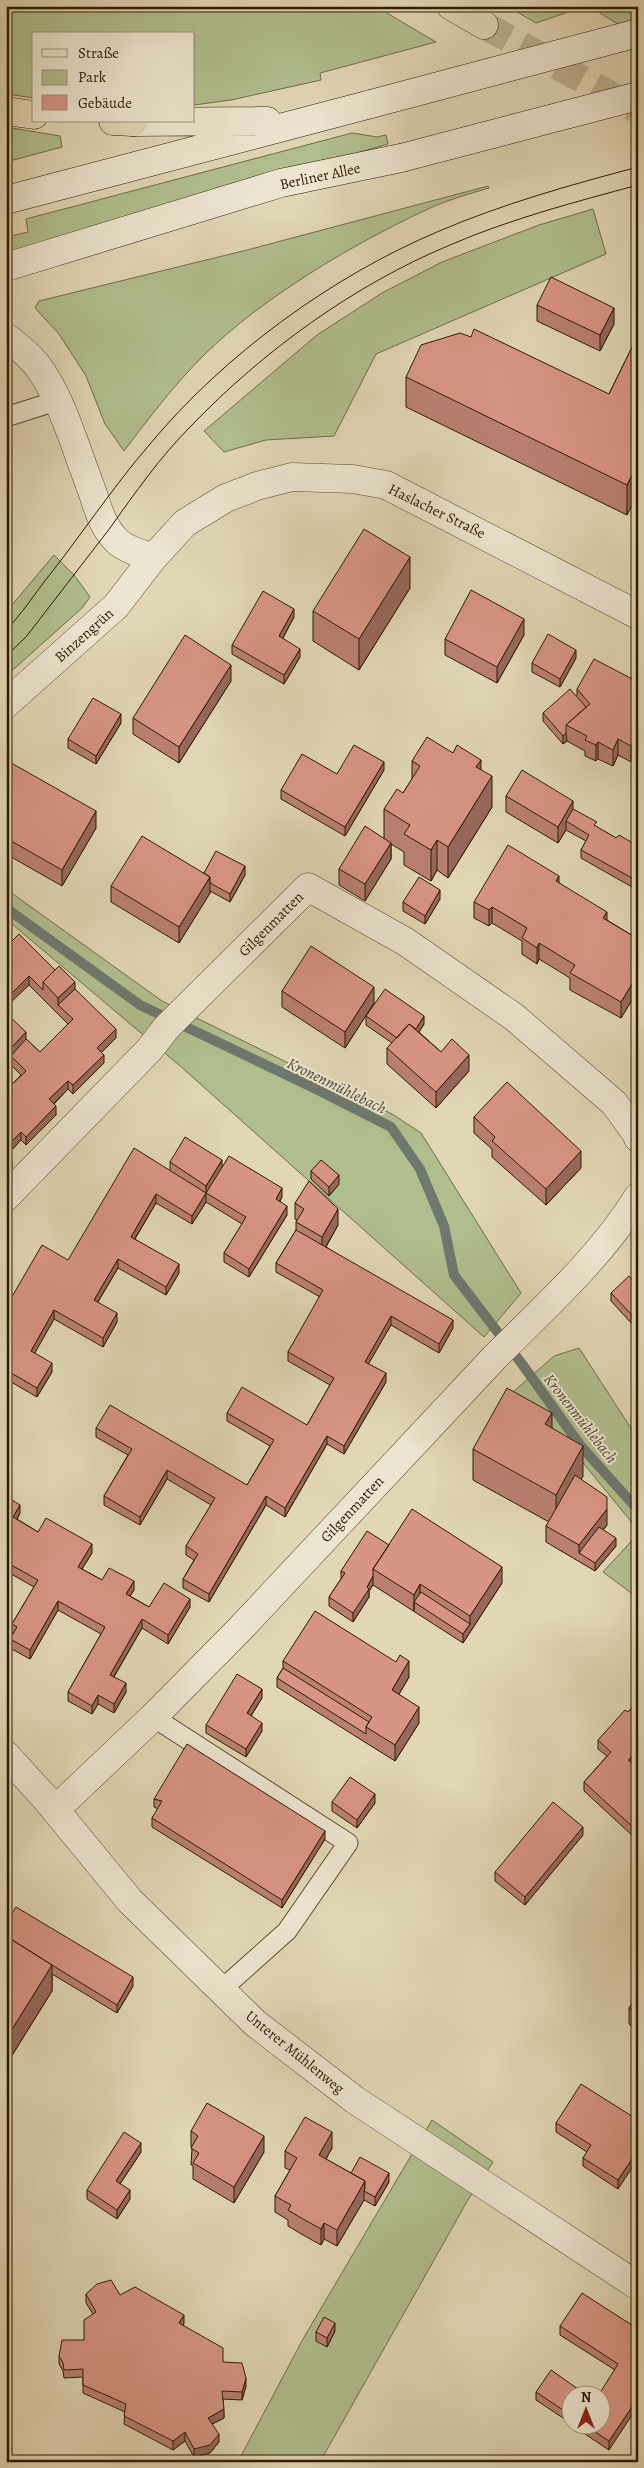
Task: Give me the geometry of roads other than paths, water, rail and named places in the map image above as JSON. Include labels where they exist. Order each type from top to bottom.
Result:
[{"type":"highway","points":[[451,6],[484,26]]},
{"type":"highway","points":[[6,111],[32,115]]},
{"type":"street","points":[[6,200],[638,33]]},
{"type":"street","name":"Berliner Allee","points":[[6,267],[281,183],[401,158],[638,96]]},
{"type":"street","points":[[195,121],[318,119]]},
{"type":"street","points":[[6,337],[25,351],[38,367],[56,401],[98,512],[108,530],[120,544],[153,558]]},
{"type":"street","name":"Haslacher Straße","points":[[153,558],[185,523],[226,498],[257,486],[292,478],[354,479],[386,485],[638,615]]},
{"type":"street","name":"Binzengrün","points":[[6,704],[116,606],[153,558]]},
{"type":"street","name":"Gilgenmatten","points":[[6,1197],[149,1050],[175,1019],[308,887],[406,942],[514,1017],[614,1103],[638,1138]]},
{"type":"street","name":"Gilgenmatten","points":[[55,1810],[153,1717],[240,1629],[495,1357],[619,1228],[638,1197]]},
{"type":"street","name":"Unterer Mühlenweg","points":[[6,1755],[55,1810],[130,1901],[255,2022],[355,2100],[638,2286]]},
{"type":"lane","points":[[6,416],[56,401]]},
{"type":"lane","points":[[153,1717],[348,1843],[287,1931],[221,1990]]},
{"type":"waterway","name":"Kronenmühlebach","points":[[6,908],[140,1005],[391,1127],[420,1169],[444,1226],[454,1275],[522,1364],[580,1445],[638,1510]]},
{"type":"tunnel","points":[[484,25],[636,109]]},
{"type":"tram line","points":[[6,630],[26,607],[122,478],[179,411],[245,350],[282,322],[319,295],[358,272],[397,250],[437,232],[511,204],[638,167]]},
{"type":"tram line","points":[[6,656],[26,637],[169,450],[219,398],[279,346],[345,300],[414,261],[519,219],[638,185]]}]
